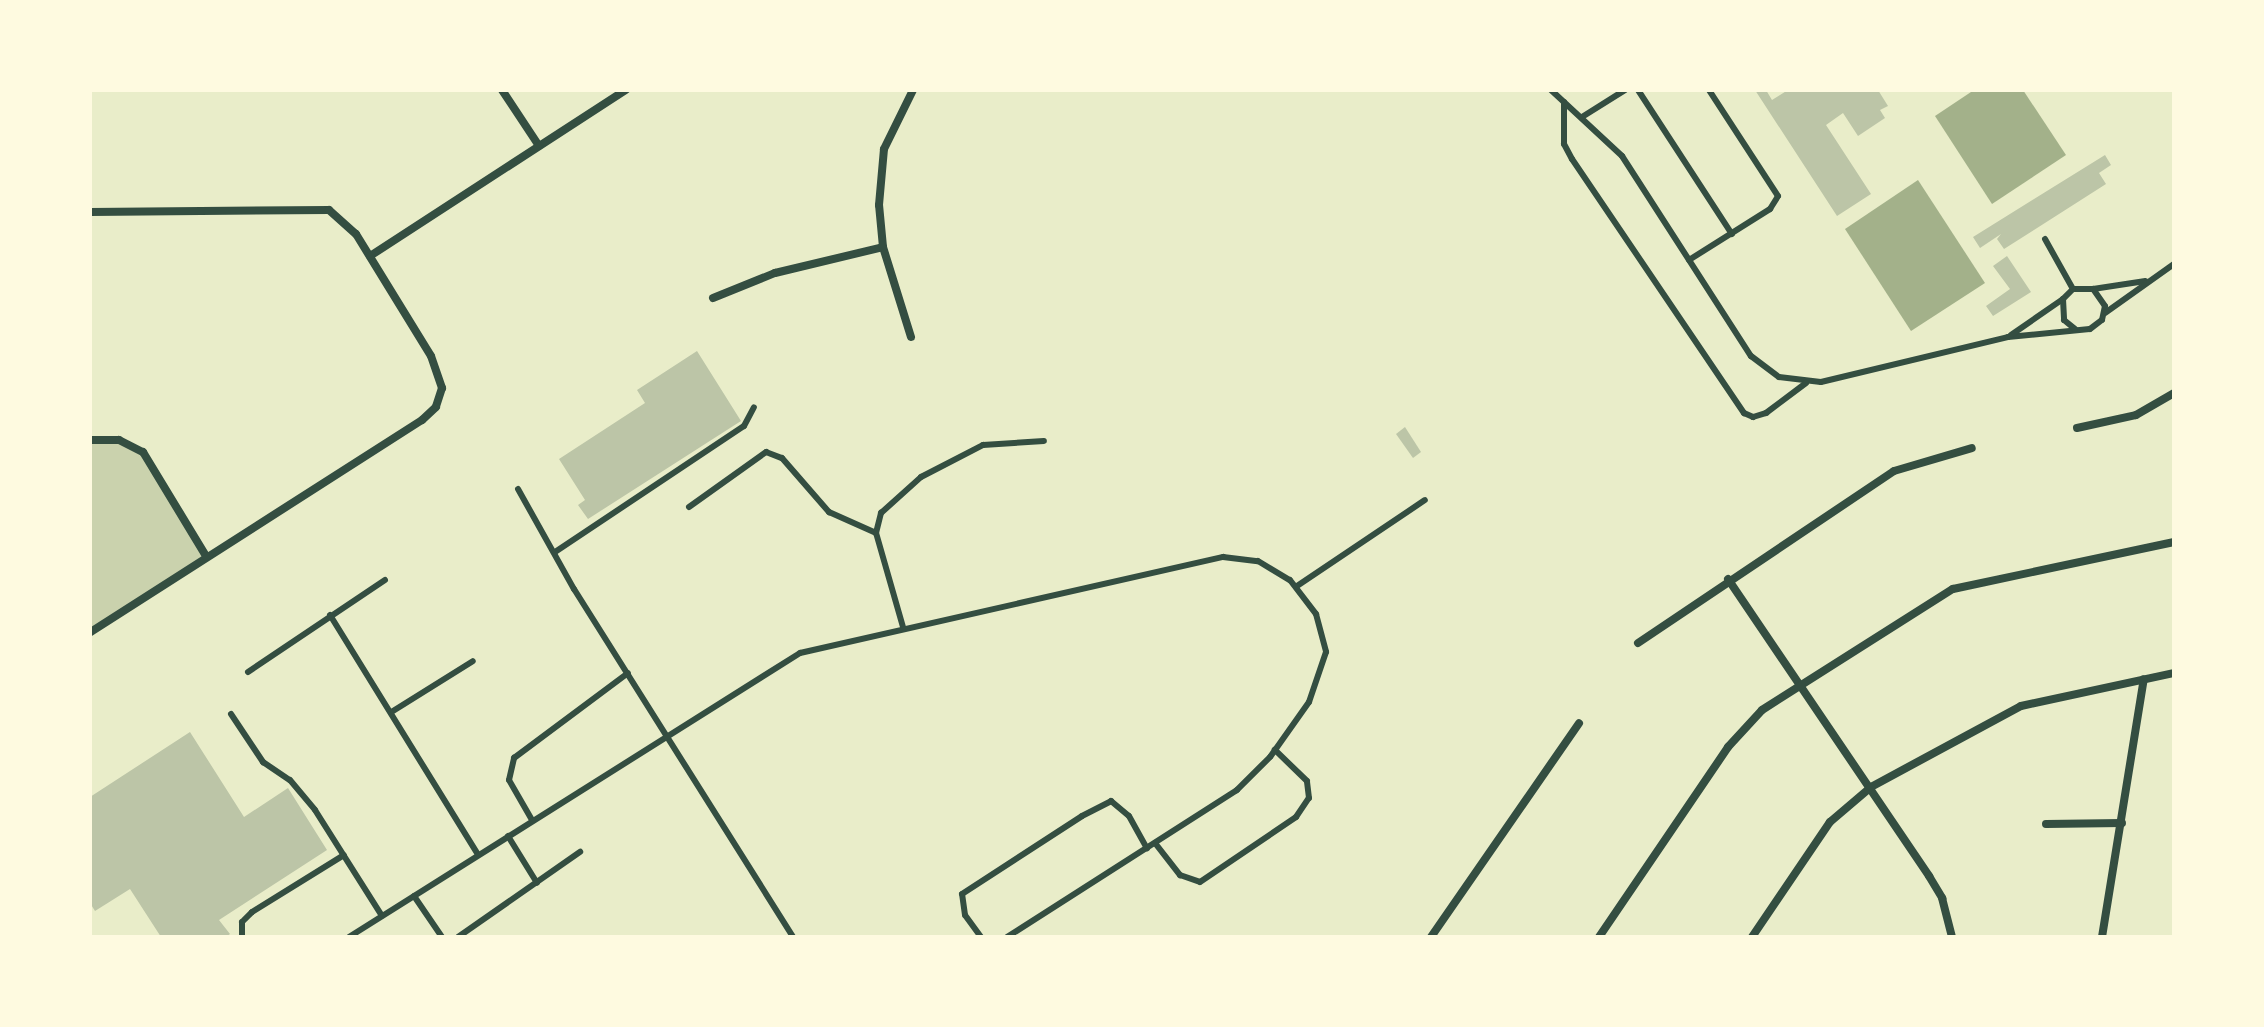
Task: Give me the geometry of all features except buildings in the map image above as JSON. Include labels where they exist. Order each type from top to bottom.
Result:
[{"type":"street","points":[[502,90],[539,146]]},
{"type":"street","points":[[370,256],[626,90]]},
{"type":"street","points":[[911,337],[883,247],[879,205],[884,149],[913,90]]},
{"type":"street","points":[[90,212],[317,208],[346,222],[439,371],[440,401],[422,420],[90,632]]},
{"type":"street","points":[[713,298],[775,273],[883,247]]},
{"type":"street","points":[[2077,428],[2136,415],[2174,393]]},
{"type":"street","points":[[90,440],[119,440],[143,452],[206,556]]},
{"type":"street","points":[[1638,643],[1728,579],[1894,471],[1972,448]]},
{"type":"street","points":[[1599,937],[1745,726],[1800,684],[1953,589],[2174,542]]},
{"type":"street","points":[[1728,579],[1871,787],[1942,898],[1952,937]]},
{"type":"street","points":[[1752,937],[1830,822],[1871,787],[2021,706],[2174,673]]},
{"type":"street","points":[[2102,937],[2144,679]]},
{"type":"street","points":[[1431,937],[1579,723]]},
{"type":"street","points":[[2046,824],[2122,823]]},
{"type":"lane","points":[[1551,90],[1622,156],[1751,356],[1779,377],[1806,383]]},
{"type":"lane","points":[[1582,117],[1625,90]]},
{"type":"lane","points":[[1638,90],[1732,234]]},
{"type":"lane","points":[[1689,260],[1770,209],[1777,188],[1709,90]]},
{"type":"lane","points":[[1564,102],[1564,144],[1572,159],[1744,413],[1753,417],[1766,413],[1806,383],[2008,337],[2097,326],[2104,313],[2174,264]]},
{"type":"lane","points":[[2045,239],[2073,289]]},
{"type":"lane","points":[[2008,337],[2073,289],[2149,280]]},
{"type":"lane","points":[[2093,289],[2103,299],[2104,313]]},
{"type":"lane","points":[[2063,299],[2064,320],[2075,329]]},
{"type":"lane","points":[[555,552],[744,426],[754,407]]},
{"type":"lane","points":[[903,627],[876,533],[888,502],[955,457],[1006,440],[1044,441]]},
{"type":"lane","points":[[689,507],[766,452],[782,458],[829,512],[876,533]]},
{"type":"lane","points":[[518,489],[628,673],[793,937]]},
{"type":"lane","points":[[1297,586],[1425,500]]},
{"type":"lane","points":[[349,937],[786,659],[903,627],[1223,557],[1258,561],[1297,586],[1316,614],[1325,664],[1309,702],[1275,750],[1246,783],[1007,937]]},
{"type":"lane","points":[[248,672],[385,580]]},
{"type":"lane","points":[[330,615],[393,711],[418,763],[478,855]]},
{"type":"lane","points":[[393,711],[473,661]]},
{"type":"lane","points":[[532,820],[509,780],[514,758],[628,673]]},
{"type":"lane","points":[[231,714],[263,762],[299,789],[382,916]]},
{"type":"lane","points":[[1155,843],[1180,875],[1200,882],[1296,817],[1309,798],[1307,781],[1275,750]]},
{"type":"lane","points":[[981,937],[965,915],[962,894],[1082,816],[1111,801],[1129,816],[1147,848]]},
{"type":"lane","points":[[508,836],[537,883]]},
{"type":"lane","points":[[458,937],[580,852]]},
{"type":"lane","points":[[242,937],[242,922],[252,912],[344,855]]},
{"type":"lane","points":[[414,896],[442,937]]},
{"type":"shaded area","points":[[1974,90],[2023,90],[2066,155],[1992,204],[1935,116]]},
{"type":"shaded area","points":[[1918,180],[1985,283],[1911,331],[1845,229]]},
{"type":"shaded area","points":[[90,440],[136,446],[206,556],[90,632]]}]
